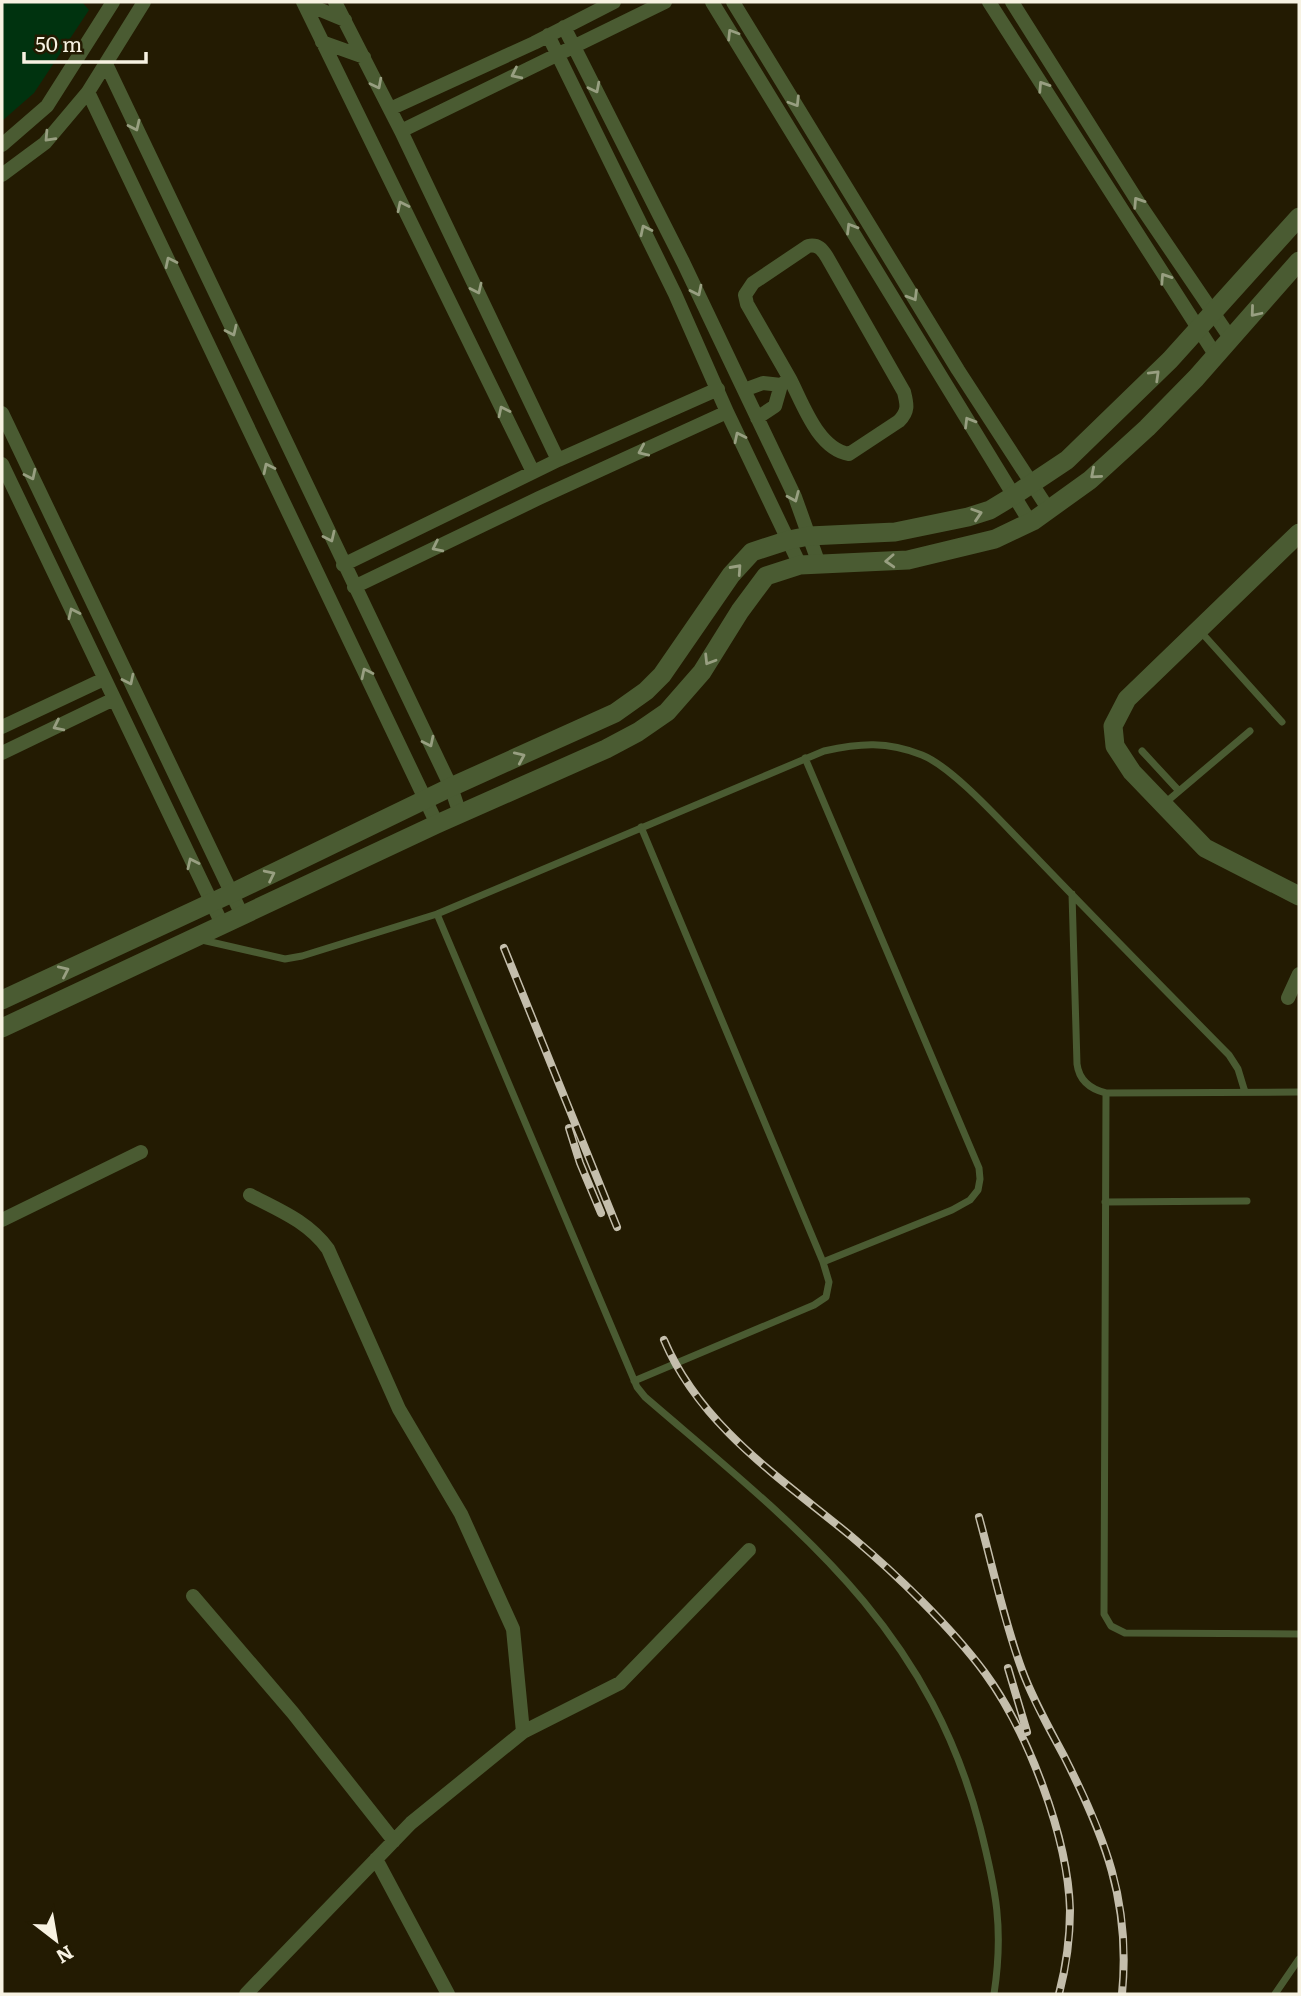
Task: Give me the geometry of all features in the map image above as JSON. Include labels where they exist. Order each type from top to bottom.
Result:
[{"type":"street","points":[[2,145],[47,106],[113,2]]},
{"type":"street","points":[[2,175],[45,143],[88,92],[144,2]]},
{"type":"street","points":[[335,2],[401,131],[558,460]]},
{"type":"street","points":[[390,109],[614,2]]},
{"type":"street","points":[[401,131],[665,2]]},
{"type":"street","points":[[712,2],[1030,522]]},
{"type":"street","points":[[733,2],[1049,510]]},
{"type":"street","points":[[989,2],[1216,356]]},
{"type":"street","points":[[1012,2],[1140,205],[1231,339]]},
{"type":"street","points":[[304,3],[345,20]]},
{"type":"street","points":[[304,3],[533,472]]},
{"type":"street","points":[[564,27],[683,262],[795,497],[809,536],[809,565]]},
{"type":"street","points":[[548,35],[676,294],[727,412],[789,540],[809,565]]},
{"type":"street","points":[[322,41],[363,57]]},
{"type":"street","points":[[106,64],[451,787],[460,814]]},
{"type":"street","points":[[88,92],[437,824]]},
{"type":"street","points":[[2,1000],[451,787],[597,723],[646,691],[662,675],[731,575],[752,552],[809,536],[908,530],[990,510],[1068,460],[1198,330],[1299,217]]},
{"type":"street","points":[[757,418],[775,406],[785,382],[745,295],[753,283],[808,246],[814,245],[827,257],[904,392],[906,414],[849,454],[842,453],[823,440],[785,382]]},
{"type":"street","points":[[2,1028],[437,824],[606,749],[667,712],[702,672],[740,611],[766,576],[809,565],[908,560],[995,539],[1030,522],[1090,480],[1137,436],[1216,356],[1299,261]]},
{"type":"street","points":[[744,390],[763,383],[785,382]]},
{"type":"street","points":[[343,565],[558,460],[718,389]]},
{"type":"street","points":[[354,587],[727,412]]},
{"type":"street","points":[[2,413],[242,915]]},
{"type":"street","points":[[2,464],[222,924]]},
{"type":"street","points":[[1299,533],[1127,699],[1113,726],[1115,746],[1132,772],[1205,848],[1299,896]]},
{"type":"street","points":[[2,726],[104,679]]},
{"type":"street","points":[[2,753],[114,699]]},
{"type":"street","points":[[1288,998],[1299,974]]},
{"type":"street","points":[[2,1220],[141,1152]]},
{"type":"street","points":[[250,1195],[289,1215],[316,1233],[328,1249],[399,1409],[461,1514],[513,1629],[523,1732]]},
{"type":"street","points":[[246,1994],[411,1823],[523,1732],[620,1683],[749,1550]]},
{"type":"street","points":[[193,1596],[293,1713],[394,1840]]},
{"type":"street","points":[[376,1859],[449,1994]]},
{"type":"lane","points":[[1199,630],[1282,722]]},
{"type":"lane","points":[[1162,805],[1250,731]]},
{"type":"lane","points":[[193,938],[285,960],[302,956],[437,914],[805,758],[872,743],[925,756],[948,771],[1229,1055],[1238,1069],[1245,1092]]},
{"type":"lane","points":[[1142,751],[1179,791]]},
{"type":"lane","points":[[805,758],[979,1168],[980,1179],[974,1196],[952,1210],[823,1262]]},
{"type":"lane","points":[[634,1381],[823,1300],[828,1294],[829,1282],[641,827]]},
{"type":"lane","points":[[1072,894],[1077,1064],[1078,1071],[1088,1086],[1106,1093],[1299,1092]]},
{"type":"lane","points":[[437,914],[634,1381],[645,1397],[820,1551],[871,1607],[914,1669],[932,1702],[962,1767],[993,1877],[1000,1932],[994,1994]]},
{"type":"lane","points":[[1106,1093],[1104,1608],[1107,1620],[1115,1630],[1125,1633],[1299,1634]]},
{"type":"lane","points":[[1105,1202],[1247,1201]]},
{"type":"lane","points":[[1275,1994],[1299,1959]]},
{"type":"green space","points":[[2,2],[82,2],[89,10],[34,93],[2,121]]},
{"type":"railway","points":[[504,948],[617,1227]]},
{"type":"railway","points":[[569,1128],[601,1213]]},
{"type":"railway","points":[[664,1340],[680,1371],[721,1425],[904,1584],[956,1638],[1001,1697],[1043,1786],[1062,1850],[1068,1881],[1070,1921],[1059,1994]]},
{"type":"railway","points":[[979,1517],[1004,1614],[1022,1670],[1092,1814],[1112,1871],[1122,1929],[1122,1994]]},
{"type":"railway","points":[[1008,1668],[1027,1732]]}]
